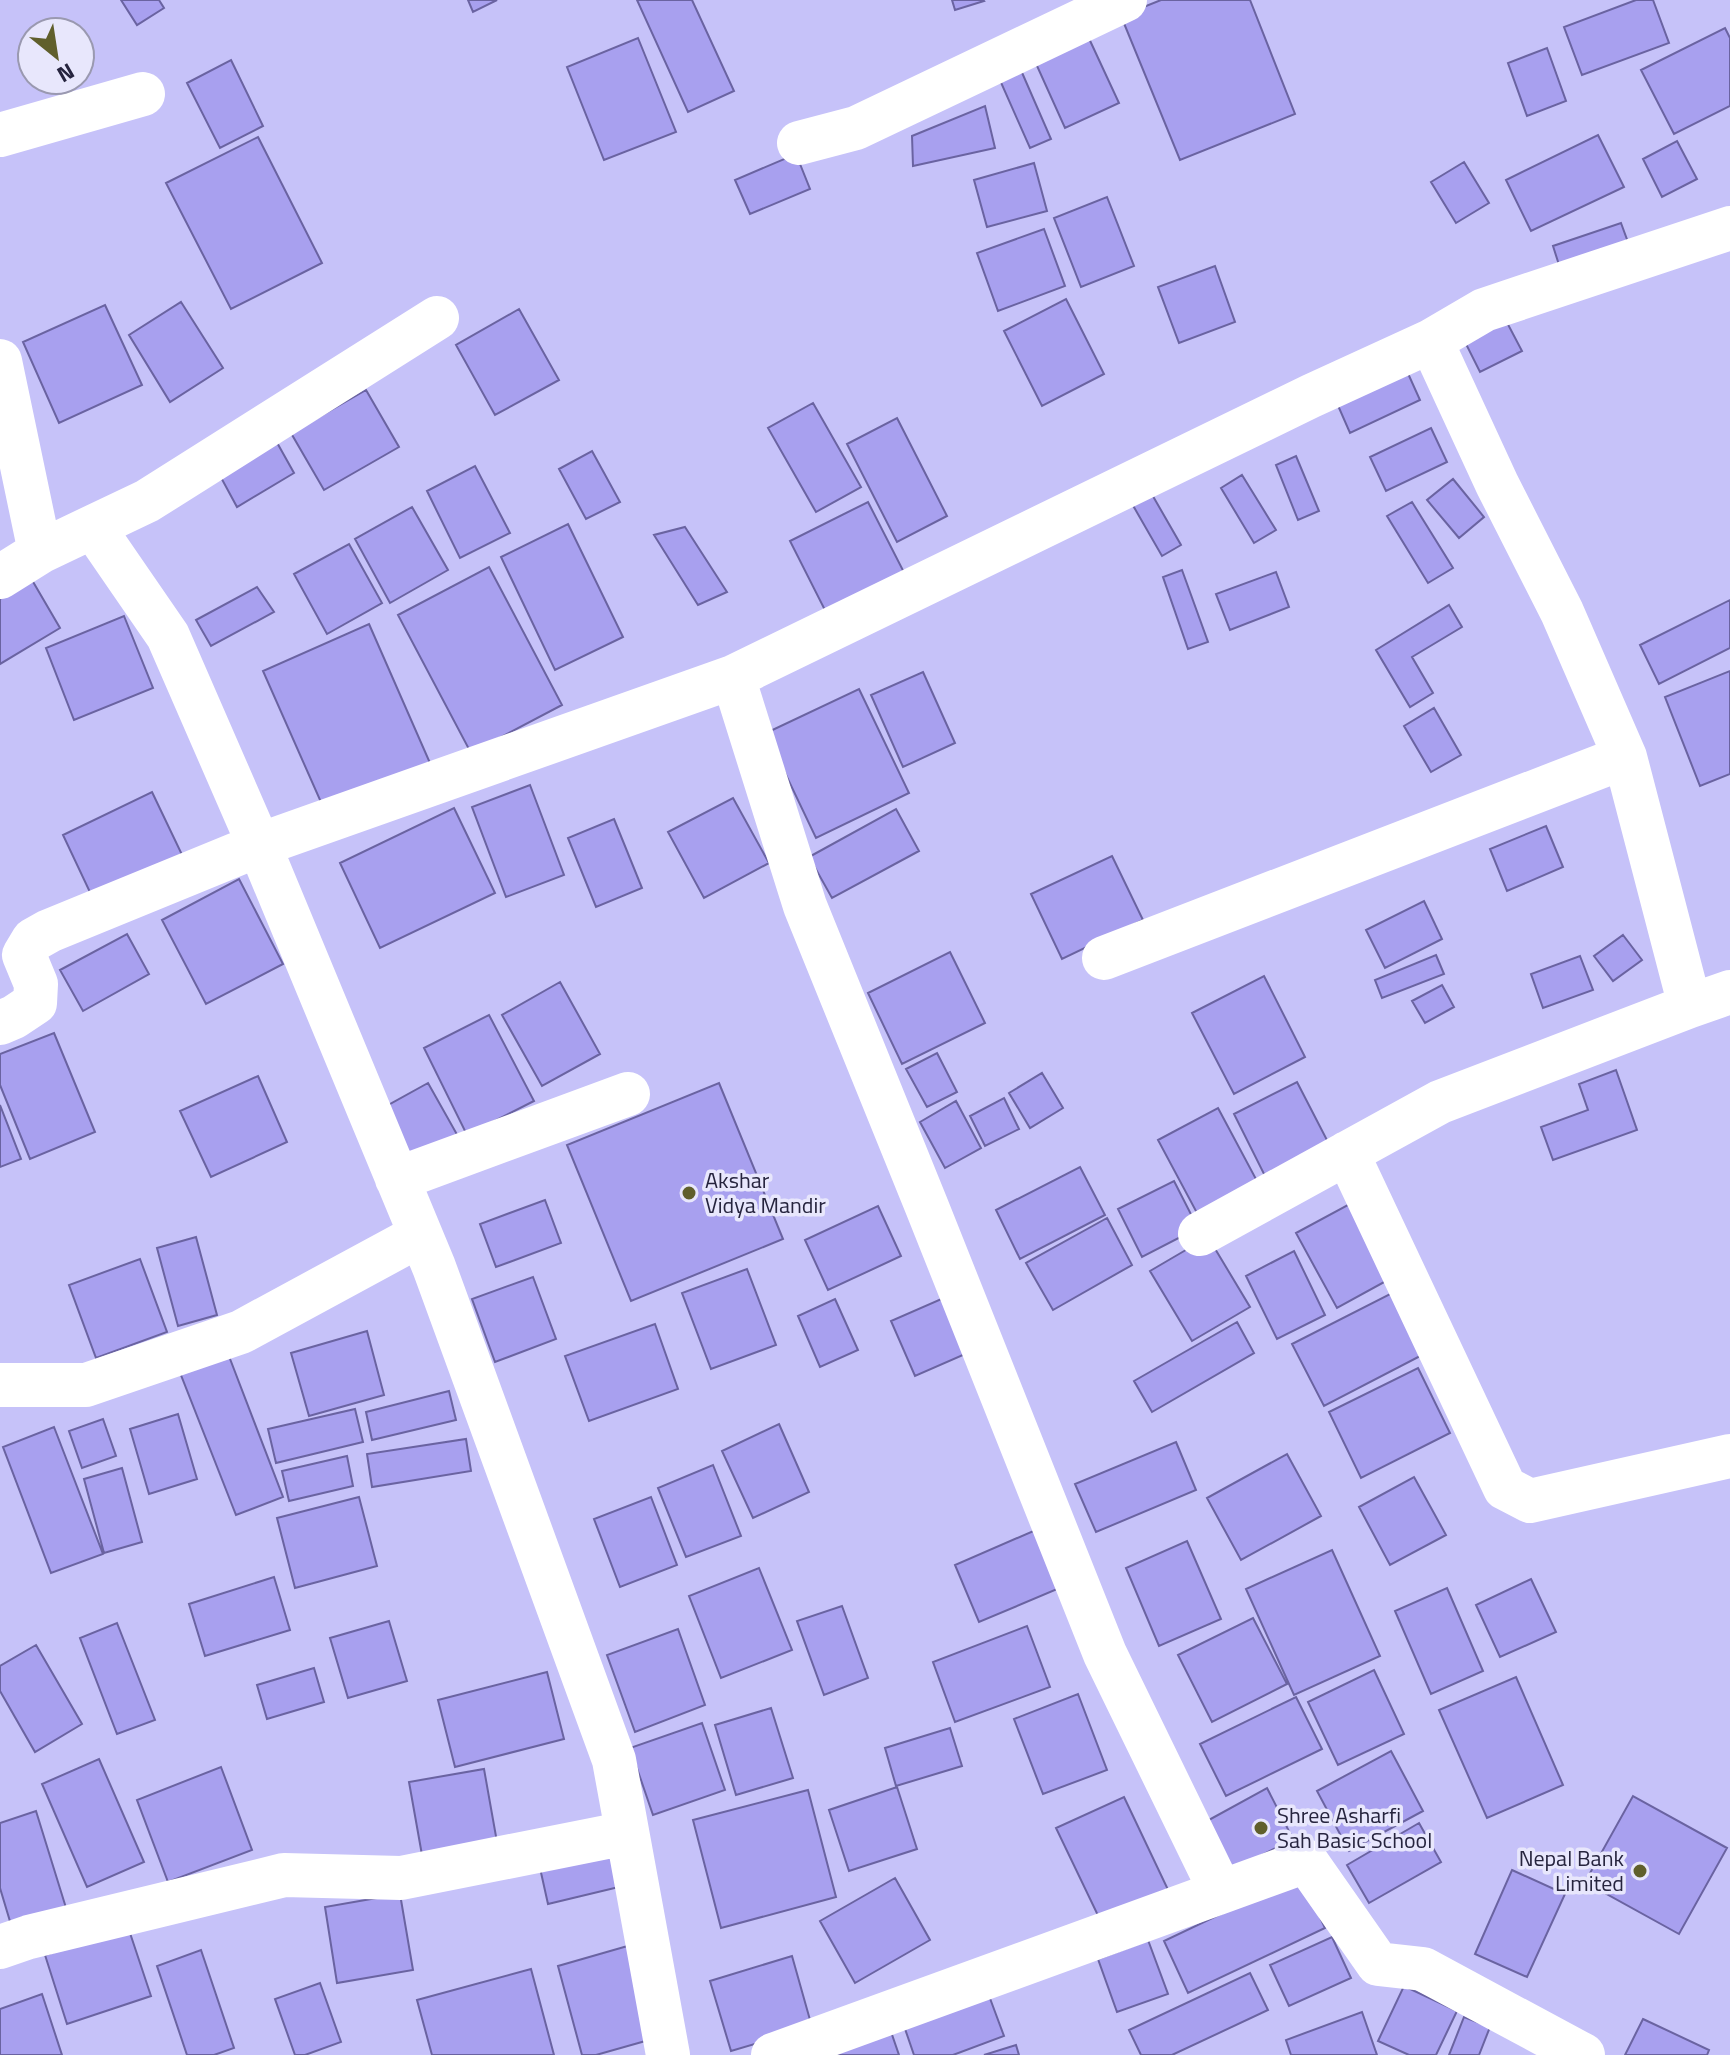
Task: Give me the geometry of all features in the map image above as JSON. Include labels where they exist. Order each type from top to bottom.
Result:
[{"type":"street","points":[[799,143],[856,128],[1125,0]]},
{"type":"street","points":[[0,135],[143,94]]},
{"type":"street","points":[[0,1023],[35,1003],[36,984],[24,955],[33,940],[49,931],[259,845],[733,677],[1311,396],[1431,341],[1484,310],[1730,228]]},
{"type":"street","points":[[0,577],[40,552],[147,501],[437,318]]},
{"type":"street","points":[[1431,341],[1497,484],[1562,612],[1625,757],[1690,1006]]},
{"type":"street","points":[[0,361],[40,552]]},
{"type":"street","points":[[93,527],[168,636],[259,845],[434,1267],[614,1760],[668,2055]]},
{"type":"street","points":[[733,677],[805,906],[1099,1639],[1221,1892]]},
{"type":"street","points":[[1104,958],[1625,757]]},
{"type":"street","points":[[1200,1234],[1440,1102],[1730,992]]},
{"type":"street","points":[[397,1179],[628,1094]]},
{"type":"street","points":[[1347,1153],[1505,1488],[1530,1501],[1730,1456]]},
{"type":"street","points":[[0,1385],[86,1385],[241,1332],[420,1235]]},
{"type":"street","points":[[0,1947],[29,1937],[284,1875],[401,1878],[627,1833]]},
{"type":"street","points":[[773,2055],[1306,1861],[1378,1964],[1423,1969],[1583,2055]]},
{"type":"building","points":[[121,0],[159,0],[164,8],[137,25]]},
{"type":"building","points":[[468,0],[497,0],[473,12]]},
{"type":"building","points":[[637,0],[692,0],[734,91],[688,112]]},
{"type":"building","points":[[952,0],[983,0],[984,1],[955,10]]},
{"type":"building","points":[[1161,0],[1250,0],[1295,114],[1180,160],[1121,16]]},
{"type":"building","points":[[1636,0],[1653,0],[1669,43],[1582,75],[1564,27]]},
{"type":"building","points":[[1725,28],[1730,38],[1730,106],[1674,134],[1641,70]]},
{"type":"building","points":[[1086,32],[1119,103],[1065,128],[1033,57]]},
{"type":"building","points":[[638,38],[676,132],[604,160],[567,67]]},
{"type":"building","points":[[1547,48],[1566,101],[1527,116],[1508,63]]},
{"type":"building","points":[[231,60],[263,126],[220,148],[187,83]]},
{"type":"building","points":[[1020,68],[1051,139],[1030,148],[999,78]]},
{"type":"building","points":[[985,106],[995,148],[913,166],[912,136]]},
{"type":"building","points":[[1598,135],[1624,187],[1531,231],[1506,180]]},
{"type":"building","points":[[258,137],[322,263],[231,309],[166,183]]},
{"type":"building","points":[[1677,141],[1697,179],[1662,197],[1643,159]]},
{"type":"building","points":[[796,154],[810,189],[750,214],[735,180]]},
{"type":"building","points":[[1464,162],[1489,203],[1456,223],[1431,182]]},
{"type":"building","points":[[1034,163],[1047,211],[987,227],[974,180]]},
{"type":"building","points":[[1107,197],[1134,266],[1081,287],[1054,218]]},
{"type":"building","points":[[1621,223],[1629,245],[1560,268],[1553,246]]},
{"type":"building","points":[[1044,229],[1065,286],[998,311],[977,253]]},
{"type":"building","points":[[1215,266],[1235,322],[1179,343],[1158,287]]},
{"type":"building","points":[[1066,299],[1104,374],[1042,406],[1004,331]]},
{"type":"building","points":[[181,302],[223,368],[170,402],[129,335]]},
{"type":"building","points":[[105,305],[142,385],[59,423],[23,342]]},
{"type":"building","points":[[519,309],[559,380],[495,415],[456,345]]},
{"type":"building","points":[[1502,313],[1522,351],[1480,372],[1461,334]]},
{"type":"building","points":[[1406,369],[1420,400],[1350,433],[1336,401]]},
{"type":"building","points":[[366,390],[399,447],[324,490],[291,433]]},
{"type":"building","points":[[813,403],[861,487],[816,512],[768,428]]},
{"type":"building","points":[[897,418],[947,516],[897,542],[847,444]]},
{"type":"building","points":[[1431,428],[1447,462],[1386,491],[1370,457]]},
{"type":"building","points":[[275,439],[294,473],[237,507],[218,472]]},
{"type":"building","points":[[592,451],[620,502],[586,519],[559,469]]},
{"type":"building","points":[[1296,456],[1319,511],[1298,520],[1276,465]]},
{"type":"building","points":[[475,466],[510,533],[460,558],[427,491]]},
{"type":"building","points":[[1242,475],[1276,530],[1254,543],[1221,488]]},
{"type":"building","points":[[1453,479],[1484,517],[1459,538],[1427,500]]},
{"type":"building","points":[[1150,491],[1181,545],[1162,556],[1131,502]]},
{"type":"building","points":[[868,502],[912,588],[834,628],[790,541]]},
{"type":"building","points":[[1412,502],[1453,568],[1428,583],[1387,516]]},
{"type":"building","points":[[412,507],[448,570],[390,603],[355,539]]},
{"type":"building","points":[[568,524],[623,637],[555,670],[501,557]]},
{"type":"building","points":[[685,527],[727,592],[698,605],[654,535]]},
{"type":"building","points":[[349,544],[382,603],[327,634],[294,574]]},
{"type":"building","points":[[489,567],[562,705],[471,753],[398,615]]},
{"type":"building","points":[[1182,570],[1208,642],[1188,649],[1163,577]]},
{"type":"building","points":[[1276,572],[1289,607],[1230,630],[1216,594]]},
{"type":"building","points":[[32,580],[60,628],[0,664],[0,599]]},
{"type":"building","points":[[257,587],[274,612],[211,646],[196,620]]},
{"type":"building","points":[[1730,600],[1730,648],[1659,684],[1640,645]]},
{"type":"building","points":[[1449,605],[1462,627],[1412,657],[1433,693],[1410,707],[1376,650]]},
{"type":"building","points":[[124,616],[153,688],[74,720],[46,648]]},
{"type":"building","points":[[369,624],[430,763],[324,809],[263,671]]},
{"type":"building","points":[[1730,671],[1730,774],[1700,786],[1665,697]]},
{"type":"building","points":[[923,672],[955,743],[903,767],[871,695]]},
{"type":"building","points":[[859,689],[909,793],[816,838],[766,733]]},
{"type":"building","points":[[1434,708],[1461,755],[1431,772],[1404,726]]},
{"type":"building","points":[[530,785],[564,875],[506,897],[472,807]]},
{"type":"building","points":[[152,792],[185,861],[96,905],[63,835]]},
{"type":"building","points":[[733,798],[769,863],[704,898],[668,832]]},
{"type":"building","points":[[454,808],[495,893],[380,948],[340,863]]},
{"type":"building","points":[[896,809],[919,851],[832,898],[809,857]]},
{"type":"building","points":[[614,819],[642,888],[596,907],[568,838]]},
{"type":"building","points":[[1546,826],[1563,867],[1507,891],[1490,849]]},
{"type":"building","points":[[1112,856],[1143,920],[1062,959],[1031,894]]},
{"type":"building","points":[[239,879],[283,964],[206,1004],[162,920]]},
{"type":"building","points":[[1424,901],[1442,939],[1385,968],[1366,930]]},
{"type":"building","points":[[127,934],[149,974],[83,1011],[60,970]]},
{"type":"building","points":[[1623,935],[1642,960],[1613,981],[1594,956]]},
{"type":"building","points":[[950,952],[985,1023],[902,1064],[868,993]]},
{"type":"building","points":[[1436,955],[1444,974],[1382,998],[1375,980]]},
{"type":"building","points":[[1580,956],[1593,990],[1543,1008],[1531,974]]},
{"type":"building","points":[[1264,976],[1305,1057],[1234,1094],[1192,1013]]},
{"type":"building","points":[[560,982],[600,1054],[542,1086],[502,1015]]},
{"type":"building","points":[[1442,985],[1454,1007],[1425,1023],[1412,1001]]},
{"type":"building","points":[[489,1015],[534,1101],[467,1135],[424,1048]]},
{"type":"building","points":[[54,1033],[95,1132],[30,1159],[0,1085],[0,1054]]},
{"type":"building","points":[[937,1053],[957,1092],[927,1107],[906,1069]]},
{"type":"building","points":[[1616,1070],[1637,1130],[1553,1160],[1541,1127],[1588,1110],[1579,1084]]},
{"type":"building","points":[[1042,1073],[1063,1108],[1030,1128],[1009,1093]]},
{"type":"building","points":[[258,1076],[287,1142],[211,1177],[180,1111]]},
{"type":"building","points":[[1297,1082],[1329,1144],[1265,1176],[1234,1114]]},
{"type":"building","points":[[428,1083],[459,1138],[413,1164],[383,1108]]},
{"type":"building","points":[[719,1083],[783,1239],[631,1301],[567,1145]]},
{"type":"building","points":[[1004,1098],[1019,1129],[985,1146],[970,1116]]},
{"type":"building","points":[[956,1101],[981,1148],[945,1168],[920,1122]]},
{"type":"building","points":[[0,1105],[21,1159],[0,1167]]},
{"type":"building","points":[[1218,1108],[1257,1181],[1197,1213],[1158,1140]]},
{"type":"building","points":[[1080,1167],[1105,1215],[1020,1259],[996,1210]]},
{"type":"building","points":[[1174,1181],[1198,1228],[1142,1257],[1118,1209]]},
{"type":"building","points":[[545,1200],[561,1243],[496,1267],[480,1224]]},
{"type":"building","points":[[1357,1200],[1397,1275],[1337,1308],[1296,1233]]},
{"type":"building","points":[[878,1206],[901,1256],[828,1290],[805,1240]]},
{"type":"building","points":[[1107,1218],[1132,1265],[1053,1310],[1026,1263]]},
{"type":"building","points":[[196,1237],[217,1315],[178,1326],[157,1248]]},
{"type":"building","points":[[1208,1237],[1250,1307],[1192,1341],[1150,1271]]},
{"type":"building","points":[[1294,1251],[1325,1315],[1277,1339],[1246,1276]]},
{"type":"building","points":[[140,1259],[167,1332],[96,1358],[69,1285]]},
{"type":"building","points":[[747,1269],[776,1345],[711,1369],[682,1293]]},
{"type":"building","points":[[533,1277],[556,1339],[495,1362],[472,1299]]},
{"type":"building","points":[[1394,1292],[1426,1353],[1324,1406],[1292,1344]]},
{"type":"building","points":[[955,1293],[979,1348],[915,1376],[891,1321]]},
{"type":"building","points":[[835,1299],[858,1350],[820,1367],[798,1316]]},
{"type":"building","points":[[1237,1322],[1254,1353],[1152,1412],[1134,1381]]},
{"type":"building","points":[[655,1324],[678,1389],[589,1421],[565,1356]]},
{"type":"building","points":[[367,1331],[384,1395],[309,1416],[291,1353]]},
{"type":"building","points":[[227,1351],[283,1497],[236,1515],[179,1370]]},
{"type":"building","points":[[1418,1368],[1450,1433],[1361,1478],[1329,1412]]},
{"type":"building","points":[[449,1391],[456,1420],[372,1440],[366,1412]]},
{"type":"building","points":[[355,1409],[363,1442],[276,1463],[268,1429]]},
{"type":"building","points":[[178,1414],[197,1479],[149,1494],[130,1429]]},
{"type":"building","points":[[103,1419],[116,1456],[82,1468],[69,1431]]},
{"type":"building","points":[[779,1424],[809,1492],[753,1518],[722,1451]]},
{"type":"building","points":[[54,1427],[103,1554],[51,1573],[3,1447]]},
{"type":"building","points":[[466,1439],[471,1471],[372,1487],[367,1454]]},
{"type":"building","points":[[1176,1442],[1196,1490],[1096,1532],[1075,1484]]},
{"type":"building","points":[[1287,1454],[1321,1516],[1241,1560],[1207,1498]]},
{"type":"building","points":[[347,1456],[353,1486],[289,1501],[282,1471]]},
{"type":"building","points":[[713,1465],[741,1536],[686,1557],[658,1488]]},
{"type":"building","points":[[122,1468],[142,1542],[104,1553],[84,1479]]},
{"type":"building","points":[[1414,1477],[1446,1535],[1390,1565],[1359,1507]]},
{"type":"building","points":[[359,1497],[377,1566],[295,1588],[277,1518]]},
{"type":"building","points":[[651,1497],[677,1565],[620,1587],[594,1519]]},
{"type":"building","points":[[1038,1529],[1062,1587],[979,1622],[955,1565]]},
{"type":"building","points":[[1187,1541],[1221,1619],[1159,1646],[1126,1568]]},
{"type":"building","points":[[1332,1550],[1380,1656],[1294,1695],[1246,1589]]},
{"type":"building","points":[[759,1568],[792,1650],[721,1678],[689,1596]]},
{"type":"building","points":[[274,1577],[290,1630],[205,1656],[189,1604]]},
{"type":"building","points":[[1531,1579],[1556,1632],[1500,1657],[1476,1605]]},
{"type":"building","points":[[1447,1588],[1483,1671],[1431,1694],[1395,1611]]},
{"type":"building","points":[[842,1606],[868,1678],[824,1695],[797,1621]]},
{"type":"building","points":[[1253,1618],[1287,1684],[1212,1722],[1178,1655]]},
{"type":"building","points":[[389,1621],[407,1681],[348,1698],[330,1638]]},
{"type":"building","points":[[117,1623],[155,1720],[117,1734],[80,1638]]},
{"type":"building","points":[[1027,1626],[1050,1687],[955,1722],[933,1662]]},
{"type":"building","points":[[678,1629],[705,1705],[635,1732],[607,1655]]},
{"type":"building","points":[[36,1645],[82,1724],[35,1752],[0,1691],[0,1666]]},
{"type":"building","points":[[314,1668],[324,1702],[267,1719],[257,1685]]},
{"type":"building","points":[[1374,1670],[1404,1734],[1338,1765],[1308,1702]]},
{"type":"building","points":[[547,1672],[564,1739],[455,1767],[438,1700]]},
{"type":"building","points":[[1516,1677],[1563,1785],[1487,1818],[1439,1710]]},
{"type":"building","points":[[1078,1694],[1107,1770],[1043,1794],[1014,1719]]},
{"type":"building","points":[[1296,1697],[1322,1749],[1226,1796],[1200,1744]]},
{"type":"building","points":[[771,1708],[793,1778],[736,1795],[715,1725]]},
{"type":"building","points":[[702,1723],[725,1790],[653,1815],[630,1748]]},
{"type":"building","points":[[950,1728],[962,1766],[896,1786],[885,1748]]},
{"type":"building","points":[[1391,1751],[1423,1811],[1349,1851],[1317,1791]]},
{"type":"building","points":[[99,1759],[144,1862],[87,1887],[42,1784]]},
{"type":"building","points":[[221,1767],[252,1850],[168,1882],[137,1800]]},
{"type":"building","points":[[484,1769],[497,1842],[422,1855],[409,1782]]},
{"type":"building","points":[[897,1787],[917,1849],[849,1871],[829,1810]]},
{"type":"building","points":[[1267,1788],[1293,1839],[1233,1870],[1207,1821]]},
{"type":"building","points":[[808,1790],[836,1897],[721,1928],[693,1820]]},
{"type":"building","points":[[1633,1796],[1727,1848],[1679,1934],[1585,1882]]},
{"type":"building","points":[[1124,1797],[1171,1896],[1104,1928],[1056,1828]]},
{"type":"building","points":[[36,1811],[67,1911],[12,1928],[0,1888],[0,1823]]},
{"type":"building","points":[[1419,1823],[1441,1862],[1369,1903],[1347,1865]]},
{"type":"building","points":[[614,1841],[623,1886],[548,1904],[538,1859]]},
{"type":"building","points":[[1512,1870],[1565,1894],[1527,1977],[1475,1954]]},
{"type":"building","points":[[1301,1876],[1325,1928],[1188,1993],[1164,1941]]},
{"type":"building","points":[[895,1878],[930,1940],[855,1983],[820,1921]]},
{"type":"building","points":[[400,1894],[413,1970],[337,1983],[325,1907]]},
{"type":"building","points":[[128,1927],[151,1996],[67,2024],[45,1955]]},
{"type":"building","points":[[1332,1937],[1351,1978],[1289,2006],[1270,1965]]},
{"type":"building","points":[[1148,1940],[1168,1994],[1117,2012],[1098,1959]]},
{"type":"building","points":[[631,1945],[656,2038],[596,2055],[582,2055],[558,1966]]},
{"type":"building","points":[[201,1950],[234,2048],[214,2055],[187,2055],[157,1966]]},
{"type":"building","points":[[792,1956],[812,2027],[731,2051],[710,1981]]},
{"type":"building","points":[[531,1969],[554,2055],[432,2055],[417,2000]]},
{"type":"building","points":[[1250,1973],[1268,2010],[1172,2055],[1141,2055],[1129,2030]]},
{"type":"building","points":[[320,1983],[341,2042],[305,2055],[295,2055],[275,1999]]},
{"type":"building","points":[[1404,1986],[1457,2011],[1436,2055],[1409,2055],[1378,2041]]},
{"type":"building","points":[[988,1993],[1004,2036],[953,2055],[914,2055],[903,2023]]},
{"type":"building","points":[[42,1994],[62,2055],[0,2055],[0,2009]]},
{"type":"building","points":[[1362,2012],[1377,2055],[1291,2055],[1286,2040]]},
{"type":"building","points":[[1464,2017],[1490,2027],[1479,2055],[1449,2055]]},
{"type":"building","points":[[1643,2019],[1709,2050],[1707,2055],[1625,2055]]},
{"type":"building","points":[[888,2023],[899,2055],[799,2055]]},
{"type":"building","points":[[1016,2045],[1019,2055],[984,2055]]},
{"type":"place","name":"Akshar Vidya Mandir","points":[[689,1193]]},
{"type":"place","name":"Shree Asharfi Sah Basic School","points":[[1261,1828]]},
{"type":"place","name":"Nepal Bank Limited","points":[[1640,1871]]}]
